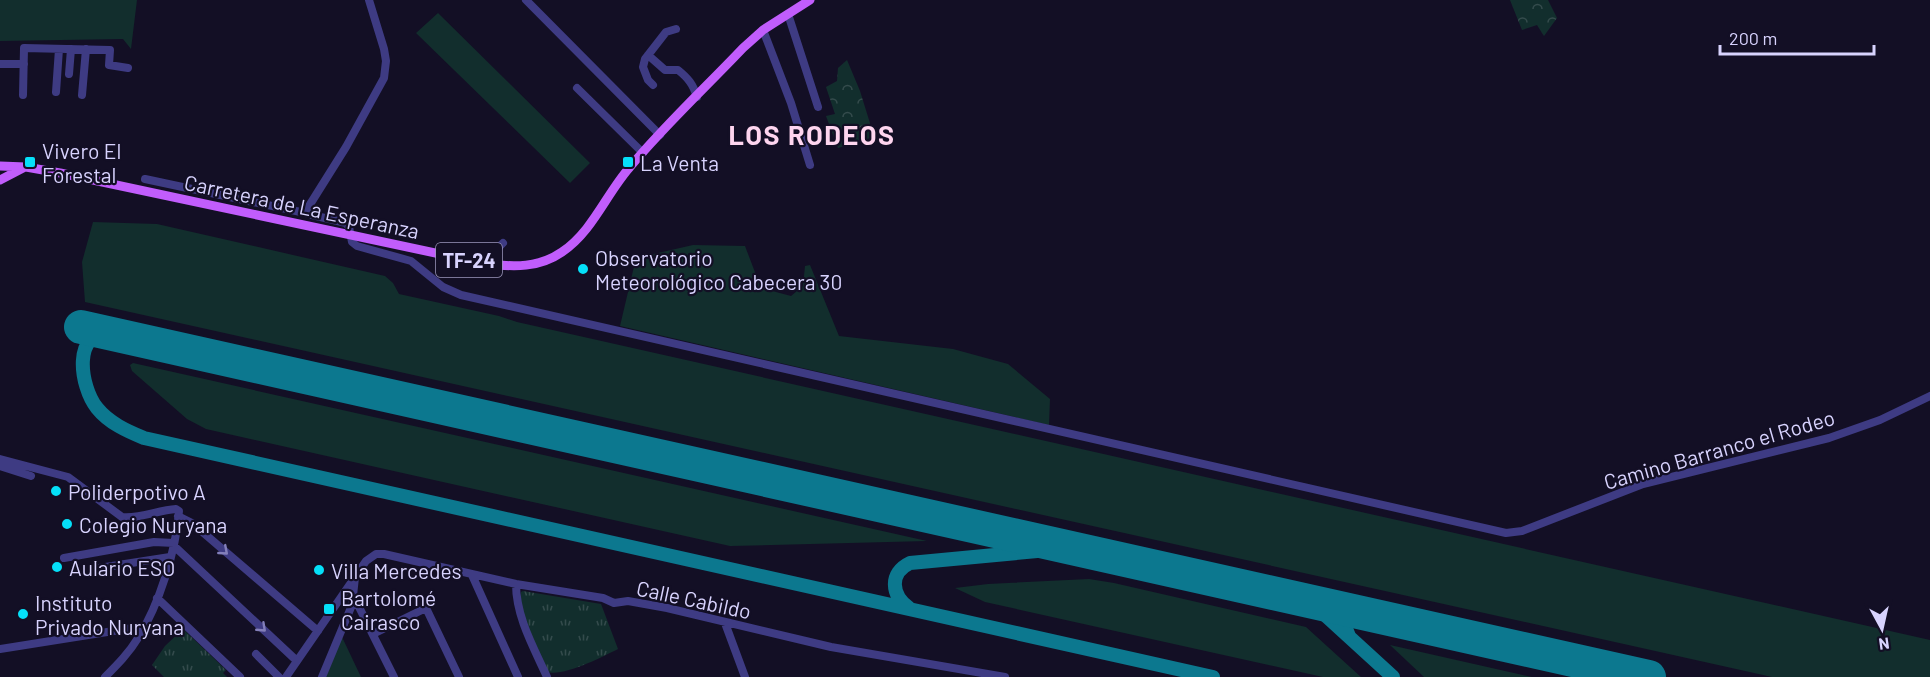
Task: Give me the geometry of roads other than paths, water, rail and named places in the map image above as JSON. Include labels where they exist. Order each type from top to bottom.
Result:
[{"type":"main road","name":"Carretera de La Esperanza","points":[[0,166],[26,167],[468,260],[521,266],[544,261],[557,255],[583,233],[624,174],[696,97],[763,30],[810,0]]},
{"type":"main road","points":[[0,180],[26,167]]},
{"type":"street","points":[[310,214],[309,206],[346,147],[384,78],[386,61],[384,49],[369,0]]},
{"type":"street","points":[[526,0],[660,135]]},
{"type":"street","points":[[788,14],[818,107]]},
{"type":"street","points":[[653,85],[648,80],[644,67],[648,55],[666,32],[676,29]]},
{"type":"street","points":[[763,30],[791,103],[810,165]]},
{"type":"street","points":[[23,95],[24,48],[110,50],[109,65],[128,68]]},
{"type":"street","points":[[56,92],[59,49]]},
{"type":"street","points":[[69,74],[71,49]]},
{"type":"street","points":[[82,95],[86,49]]},
{"type":"street","points":[[648,55],[665,70],[678,70],[686,76],[694,88],[696,97]]},
{"type":"street","points":[[0,64],[24,64]]},
{"type":"street","points":[[577,88],[643,153]]},
{"type":"street","points":[[145,179],[346,223],[349,227],[349,235]]},
{"type":"street","name":"Camino Barranco el Rodeo","points":[[349,235],[357,246],[411,261],[443,287],[461,295],[1506,533],[1517,533],[1643,484],[1829,438],[1880,420],[1930,396]]},
{"type":"street","points":[[468,260],[471,254],[495,251],[503,243]]},
{"type":"street","points":[[0,459],[68,477],[122,517],[130,518],[176,508],[178,513],[318,631]]},
{"type":"street","points":[[0,466],[31,476]]},
{"type":"street","points":[[105,677],[138,639],[145,626],[157,598],[174,544],[178,513]]},
{"type":"street","points":[[64,558],[154,542],[174,544],[297,661]]},
{"type":"street","name":"Calle Cabildo","points":[[355,576],[366,561],[376,554],[384,554],[516,584],[603,598],[614,603],[627,601],[667,608],[831,647],[1005,677]]},
{"type":"street","points":[[99,568],[170,557]]},
{"type":"street","points":[[472,574],[518,677]]},
{"type":"street","points":[[286,677],[355,576]]},
{"type":"street","points":[[322,677],[353,608],[355,576]]},
{"type":"street","points":[[516,584],[518,604],[547,677]]},
{"type":"street","points":[[341,597],[349,598],[353,608],[373,634],[394,677]]},
{"type":"street","points":[[157,598],[240,677]]},
{"type":"street","points":[[336,604],[344,611],[353,608]]},
{"type":"street","points":[[373,634],[426,608],[459,677]]},
{"type":"street","points":[[725,623],[745,677]]},
{"type":"street","points":[[0,649],[145,626]]},
{"type":"street","points":[[256,654],[279,677]]},
{"type":"place","name":"Vivero El Forestal","points":[[30,162]]},
{"type":"place","name":"La Venta","points":[[628,162]]},
{"type":"place","name":"Observatorio Meteorológico Cabecera 30","points":[[583,269]]},
{"type":"place","name":"Poliderpotivo A","points":[[56,491]]},
{"type":"place","name":"Colegio Nuryana","points":[[67,524]]},
{"type":"place","name":"Aulario ESO","points":[[57,567]]},
{"type":"place","name":"Villa Mercedes","points":[[319,570]]},
{"type":"place","name":"Bartolomé Cairasco","points":[[329,609]]},
{"type":"place","name":"Instituto Privado Nuryana","points":[[23,614]]},
{"type":"district","name":"LOS RODEOS","points":[[812,134]]}]
